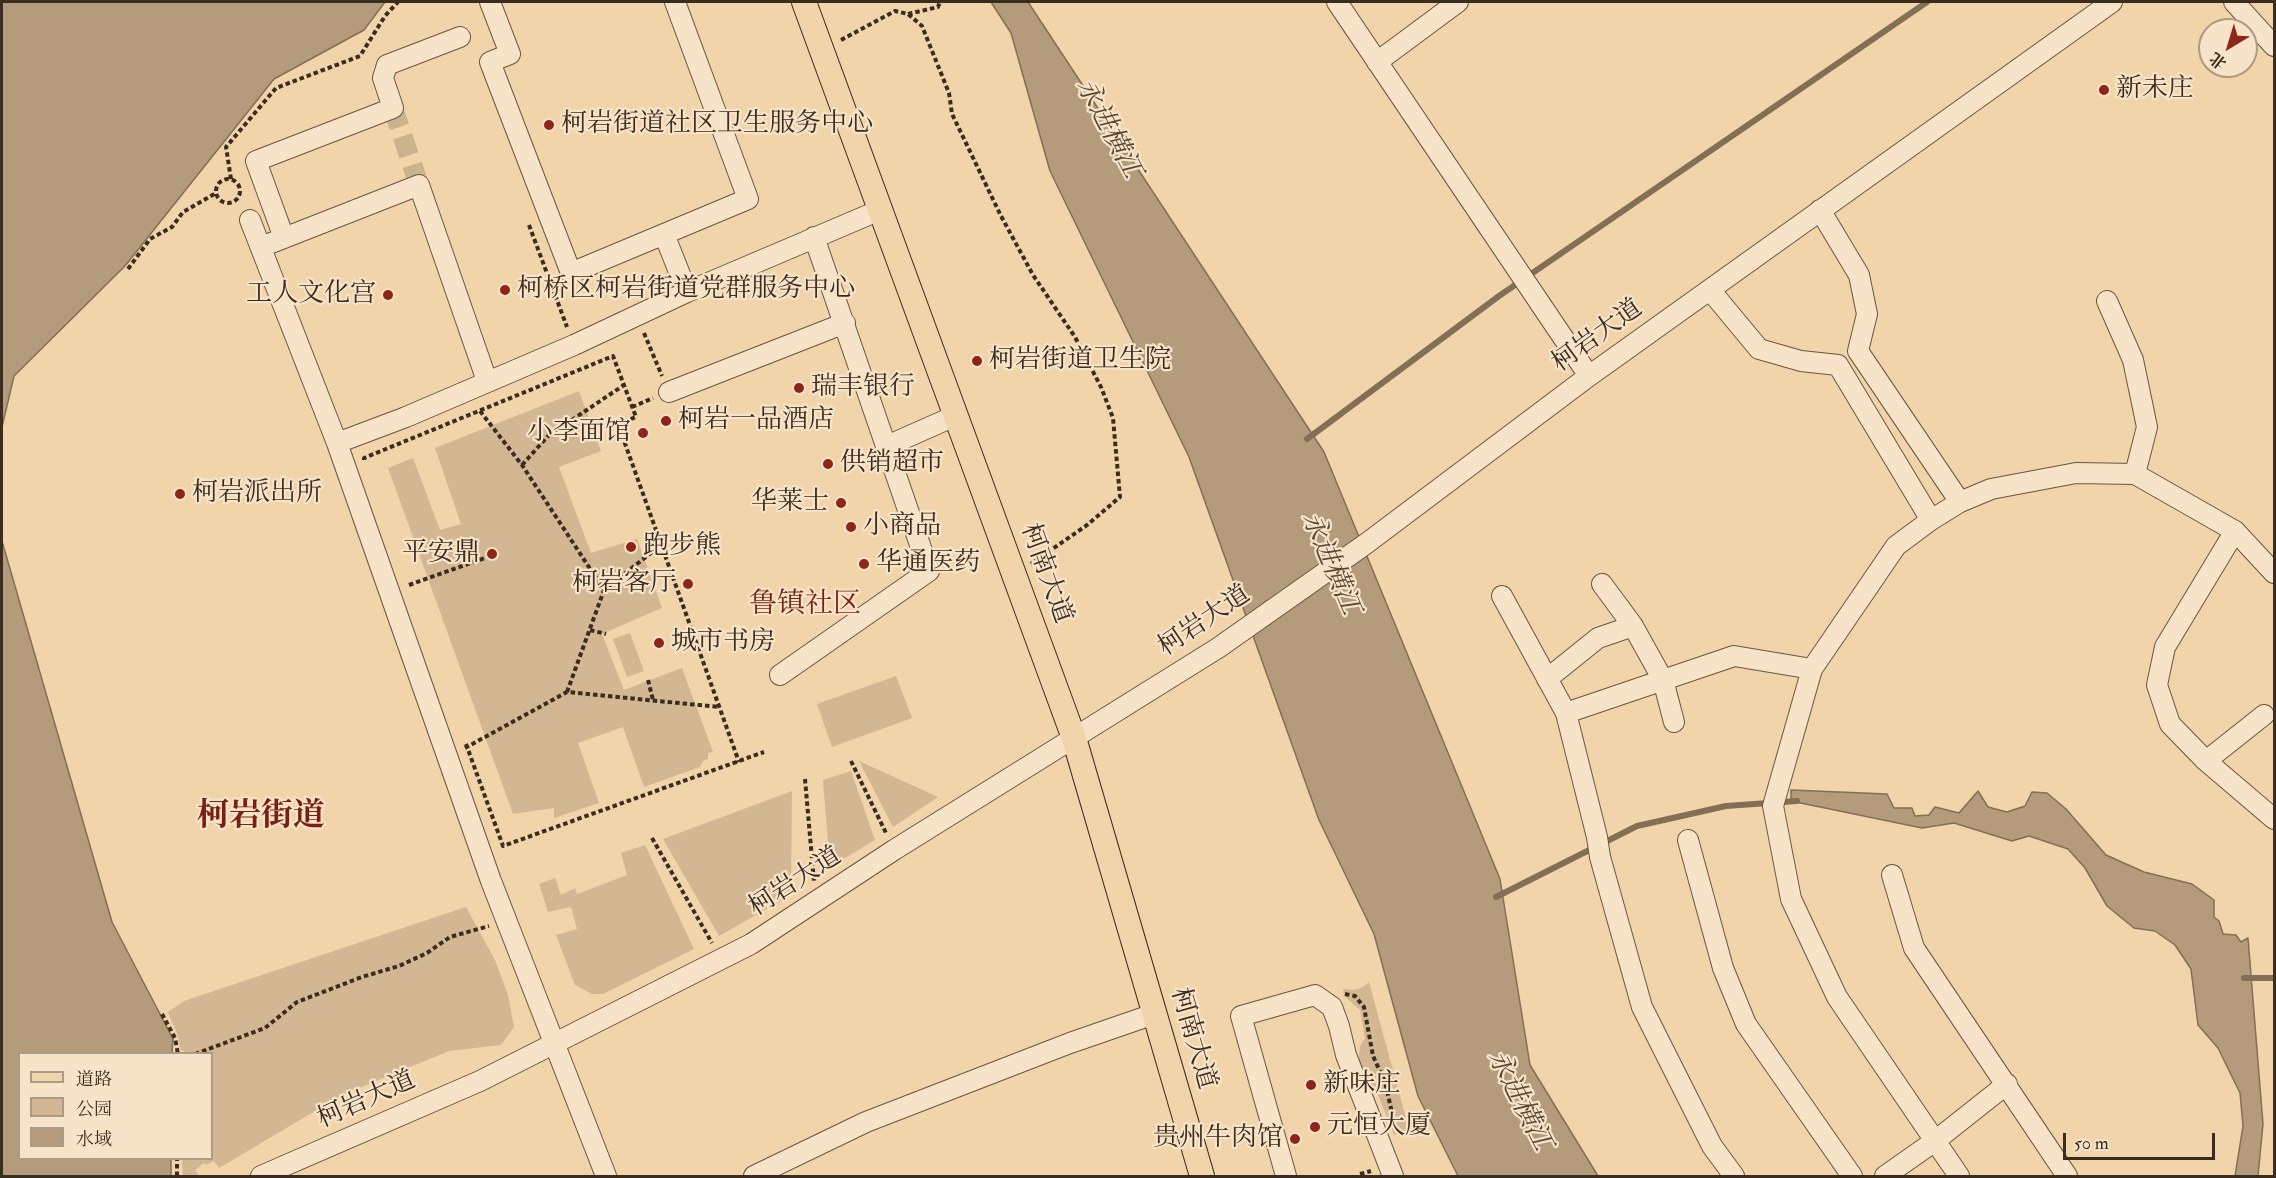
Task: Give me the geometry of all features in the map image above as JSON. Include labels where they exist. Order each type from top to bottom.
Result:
[{"type":"main road","name":"柯南大道","points":[[804,2],[1074,738],[1202,1176]]},
{"type":"street","points":[[490,2],[510,54],[490,62],[571,273],[748,199],[675,2]]},
{"type":"street","points":[[1337,2],[1589,376]]},
{"type":"street","points":[[1377,62],[1458,2]]},
{"type":"street","name":"柯岩大道","points":[[261,1176],[480,1081],[721,960],[816,903],[894,850],[1218,648],[1367,543],[1589,376],[2112,2]]},
{"type":"street","points":[[2234,2],[2274,46]]},
{"type":"street","points":[[284,238],[256,161],[393,108],[383,78],[387,65],[460,38]]},
{"type":"street","points":[[261,247],[419,185],[487,381]]},
{"type":"street","points":[[337,443],[406,417],[687,292],[880,210]]},
{"type":"street","points":[[1820,210],[1859,275],[1867,314],[1858,351],[1960,502]]},
{"type":"street","points":[[250,220],[337,443],[446,758],[507,922],[606,1176]]},
{"type":"street","points":[[664,234],[687,292]]},
{"type":"street","points":[[780,675],[929,571],[814,237]]},
{"type":"street","points":[[1710,290],[1759,349],[1801,361],[1838,365],[1931,520]]},
{"type":"street","points":[[2107,301],[2133,360],[2147,427],[2135,474]]},
{"type":"street","points":[[669,392],[844,323]]},
{"type":"street","points":[[887,446],[957,415]]},
{"type":"street","points":[[1959,1176],[1837,997],[1791,899],[1773,806],[1812,669],[1896,546],[1960,502],[1991,489],[2076,472],[2135,474],[2235,531],[2274,573]]},
{"type":"street","points":[[2235,531],[2165,647],[2157,685],[2170,724],[2206,761],[2274,819]]},
{"type":"street","points":[[1602,584],[1633,626],[1662,680],[1674,722]]},
{"type":"street","points":[[1502,596],[1566,713],[1600,857],[1642,1007],[1712,1146],[1734,1176]]},
{"type":"street","points":[[1547,679],[1598,638],[1633,626]]},
{"type":"street","points":[[1566,713],[1734,656],[1812,669]]},
{"type":"street","points":[[2206,761],[2264,715]]},
{"type":"street","points":[[1688,840],[1723,968],[1746,1024],[1852,1176]]},
{"type":"street","points":[[1892,875],[1914,948],[2067,1176]]},
{"type":"street","points":[[1286,1176],[1241,1016],[1315,995],[1332,1007],[1346,1055],[1393,1176]]},
{"type":"street","points":[[754,1176],[866,1122],[1070,1042],[1155,1014]]},
{"type":"street","points":[[1886,1176],[2007,1084]]},
{"type":"path","points":[[216,193],[223,203],[231,203],[238,199],[240,188],[231,179],[226,147],[276,88],[360,56],[385,16],[398,2]]},
{"type":"path","points":[[822,51],[895,12],[908,14],[938,7],[940,2]]},
{"type":"path","points":[[908,14],[922,26],[949,93],[952,114],[1001,216],[1033,275],[1075,337],[1101,387],[1113,417],[1120,497],[1087,525],[1016,575]]},
{"type":"path","points":[[128,269],[150,238],[172,226],[183,212],[216,193],[219,182],[231,179]]},
{"type":"path","points":[[637,316],[669,392]]},
{"type":"path","points":[[368,469],[364,458],[613,356],[636,417],[618,424],[739,762]]},
{"type":"path","points":[[522,465],[548,436],[624,386]]},
{"type":"path","points":[[480,410],[522,465],[604,590]]},
{"type":"path","points":[[567,692],[604,590],[661,545]]},
{"type":"path","points":[[409,585],[485,558]]},
{"type":"path","points":[[405,575],[412,596]]},
{"type":"path","points":[[590,630],[606,634]]},
{"type":"path","points":[[648,680],[653,700]]},
{"type":"path","points":[[446,758],[567,692],[719,706]]},
{"type":"path","points":[[463,736],[503,846],[764,752]]},
{"type":"path","points":[[851,761],[894,850]]},
{"type":"path","points":[[805,779],[816,903]]},
{"type":"path","points":[[652,838],[721,960]]},
{"type":"path","points":[[198,1052],[265,1028],[297,1002],[353,980],[399,966],[427,953],[450,937],[507,922]]},
{"type":"path","points":[[1315,995],[1338,992],[1355,996],[1364,1007],[1373,1056],[1385,1082],[1397,1127]]},
{"type":"path","points":[[162,1014],[175,1038],[178,1052]]},
{"type":"path","points":[[177,1160],[177,1176]]},
{"type":"green space","points":[[579,391],[601,451],[559,467],[591,553],[637,539],[662,608],[602,634],[624,690],[682,668],[713,752],[708,753],[708,759],[703,761],[700,767],[644,787],[623,727],[578,743],[599,803],[554,818],[554,808],[513,814],[388,468],[413,458],[440,530],[461,524],[435,448]]},
{"type":"green space","points":[[630,633],[644,671],[627,677],[613,639]]},
{"type":"green space","points":[[896,676],[912,718],[832,747],[817,704]]},
{"type":"green space","points":[[859,761],[938,797],[893,827]]},
{"type":"green space","points":[[851,771],[875,840],[830,867],[823,780]]},
{"type":"green space","points":[[792,791],[791,895],[719,936],[663,839]]},
{"type":"green space","points":[[645,845],[694,949],[603,994],[592,994],[575,985],[556,935],[577,929],[571,907],[548,912],[539,884],[555,878],[561,895],[575,888],[577,894],[627,875],[621,853]]},
{"type":"green space","points":[[466,907],[495,960],[508,995],[514,1027],[501,1045],[449,1051],[342,1095],[219,1168],[214,1161],[206,1165],[204,1163],[195,1170],[199,1176],[183,1176],[182,1160],[213,1160],[213,1052],[184,1052],[180,1049],[178,1036],[168,1012],[184,1001]]},
{"type":"green space","points":[[1369,982],[1409,1129],[1394,1135],[1378,1095],[1369,1088],[1358,1064],[1360,1046],[1365,1038],[1360,1010],[1344,996],[1343,989],[1354,990]]},
{"type":"water","points":[[2,2],[385,2],[364,30],[274,79],[125,266],[14,376],[2,427]]},
{"type":"water","name":"永进横江","points":[[991,2],[1028,2],[1324,452],[1500,879],[1530,1065],[1598,1176],[1458,1176],[1418,1096],[1374,934],[1319,820],[1189,457],[1050,171],[1011,33]]},
{"type":"water","points":[[2,541],[112,922],[173,1039],[172,1052],[18,1052],[18,1160],[171,1160],[171,1176],[2,1176]]},
{"type":"water","points":[[1791,790],[1887,794],[1894,808],[1912,808],[1915,816],[1929,815],[1935,807],[1959,813],[1978,791],[1988,807],[2007,812],[2025,806],[2032,792],[2047,793],[2066,809],[2106,855],[2144,872],[2192,884],[2214,900],[2214,917],[2219,921],[2223,934],[2236,935],[2241,942],[2248,938],[2263,1124],[2258,1176],[2235,1176],[2243,1126],[2240,1093],[2218,1048],[2198,1025],[2191,969],[2175,945],[2155,931],[2134,928],[2107,906],[2085,868],[2068,849],[2029,836],[2012,841],[1954,823],[1922,828],[1791,801]]},
{"type":"waterway","points":[[1307,439],[1499,296],[1927,2]]},
{"type":"waterway","points":[[1496,897],[1637,826],[1726,806],[1797,801]]},
{"type":"waterway","points":[[2244,978],[2274,978]]},
{"type":"tunnel","points":[[393,108],[419,185]]},
{"type":"place","name":"新未庄","points":[[2104,90]]},
{"type":"place","name":"柯岩街道社区卫生服务中心","points":[[549,125]]},
{"type":"place","name":"柯桥区柯岩街道党群服务中心","points":[[505,290]]},
{"type":"place","name":"工人文化宫","points":[[388,295]]},
{"type":"place","name":"柯岩街道卫生院","points":[[977,361]]},
{"type":"place","name":"瑞丰银行","points":[[799,388]]},
{"type":"place","name":"柯岩一品酒店","points":[[666,421]]},
{"type":"place","name":"小李面馆","points":[[643,433]]},
{"type":"place","name":"供销超市","points":[[828,464]]},
{"type":"place","name":"柯岩派出所","points":[[180,494]]},
{"type":"place","name":"华莱士","points":[[841,503]]},
{"type":"place","name":"小商品","points":[[851,527]]},
{"type":"place","name":"跑步熊","points":[[631,547]]},
{"type":"place","name":"平安鼎","points":[[492,554]]},
{"type":"place","name":"华通医药","points":[[864,564]]},
{"type":"place","name":"柯岩客厅","points":[[688,584]]},
{"type":"place","name":"城市书房","points":[[659,643]]},
{"type":"place","name":"新味庄","points":[[1311,1085]]},
{"type":"place","name":"元恒大厦","points":[[1315,1127]]},
{"type":"place","name":"贵州牛肉馆","points":[[1295,1139]]},
{"type":"district","name":"鲁镇社区","points":[[805,606]]},
{"type":"district","name":"柯岩街道","points":[[261,818]]}]
